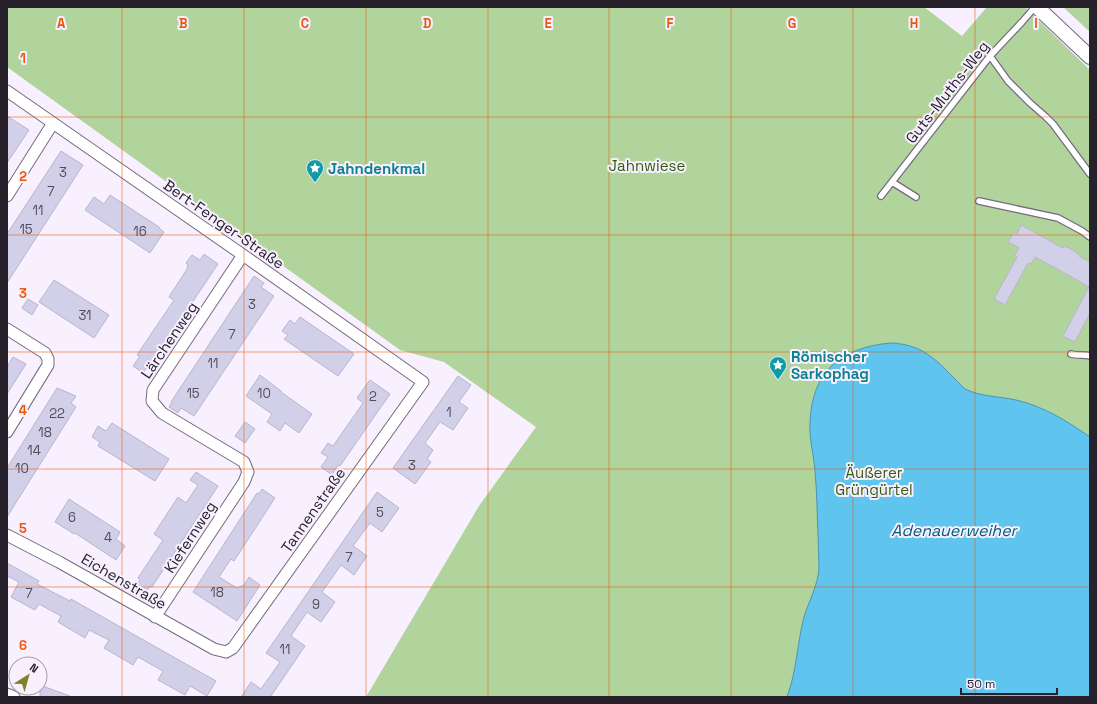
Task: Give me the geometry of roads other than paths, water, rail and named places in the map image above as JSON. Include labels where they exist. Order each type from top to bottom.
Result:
[{"type":"street","points":[[1036,7],[1090,57]]},
{"type":"street","name":"Bert-Fenger-Straße","points":[[7,91],[423,382]]},
{"type":"street","points":[[7,196],[53,123]]},
{"type":"street","name":"Lärchenweg","points":[[243,255],[153,390],[152,401],[162,413],[244,462],[248,472]]},
{"type":"street","points":[[7,330],[45,353],[48,359],[48,366],[7,432]]},
{"type":"street","name":"Tannenstraße","points":[[226,652],[233,648],[423,382]]},
{"type":"street","name":"Kiefernweg","points":[[156,617],[244,482],[248,472]]},
{"type":"street","name":"Eichenstraße","points":[[7,535],[59,562],[214,649],[226,652]]},
{"type":"street","points":[[7,694],[14,697]]},
{"type":"lane","name":"Guts-Muths-Weg","points":[[881,196],[990,56],[1036,7]]},
{"type":"lane","points":[[990,56],[1008,80],[1046,117],[1090,174]]},
{"type":"lane","points":[[892,182],[916,197]]},
{"type":"lane","points":[[979,201],[1058,218],[1090,237]]},
{"type":"lane","points":[[1071,354],[1078,356],[1090,356]]},
{"type":"water","name":"Adenauerweiher","points":[[890,343],[914,347],[932,357],[965,389],[971,392],[1016,400],[1036,406],[1064,420],[1090,437],[1090,697],[787,697],[793,677],[804,617],[815,587],[819,568],[816,479],[810,429],[812,405],[816,389],[823,376],[832,365],[843,357],[857,350]]},
{"type":"place","name":"Jahndenkmal","points":[[315,183]]},
{"type":"place","name":"Römischer Sarkophag","points":[[778,380]]},
{"type":"park label","name":"Jahnwiese","points":[[647,165]]},
{"type":"park label","name":"Äußerer Grüngürtel","points":[[874,480]]}]
